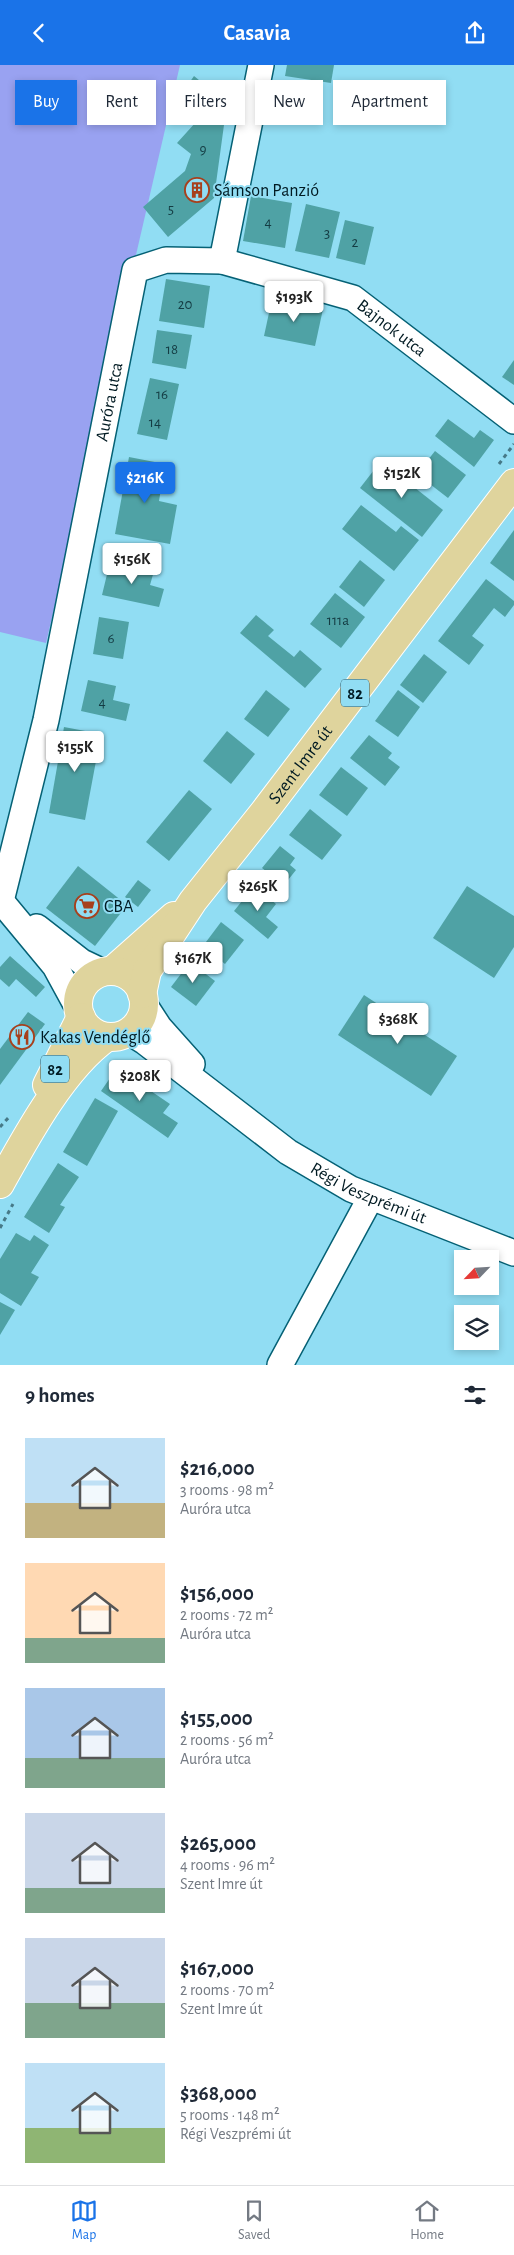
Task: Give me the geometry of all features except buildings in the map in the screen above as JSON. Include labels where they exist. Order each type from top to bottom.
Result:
[{"type":"main road","name":"Szent Imre út","points":[[143,999],[147,971],[193,901],[264,812],[514,483]]},
{"type":"main road","name":"Szent Imre út","points":[[107,972],[193,901]]},
{"type":"main road","points":[[107,972],[122,973],[130,978],[138,985],[143,999]]},
{"type":"main road","name":"82","points":[[35,1122],[48,1085],[80,1014],[78,1001],[86,983],[107,972]]},
{"type":"main road","name":"82","points":[[0,1183],[35,1122],[78,1065],[118,1034],[138,1023],[143,999]]},
{"type":"main road","points":[[80,1014],[93,1032],[118,1034]]},
{"type":"street","points":[[222,261],[261,65]]},
{"type":"street","name":"Auróra utca","points":[[0,901],[46,720],[135,270],[166,260],[222,261]]},
{"type":"street","name":"Bajnok utca","points":[[222,261],[353,298],[514,421]]},
{"type":"street","points":[[0,901],[82,962],[107,972]]},
{"type":"street","points":[[0,901],[55,966],[80,1014]]},
{"type":"street","name":"Régi Veszprémi út","points":[[143,999],[159,1027],[236,1112]]},
{"type":"street","name":"Régi Veszprémi út","points":[[118,1034],[236,1112],[288,1152],[351,1189],[514,1253]]},
{"type":"street","points":[[280,1365],[372,1197]]},
{"type":"shaded area","points":[[0,65],[180,65],[177,80],[166,80],[166,125],[46,643],[0,632]]},
{"type":"place","name":"Sámson Panzió","points":[[197,190]]},
{"type":"place","name":"CBA","points":[[87,906]]},
{"type":"place","name":"Kakas Vendéglő","points":[[22,1037]]}]
